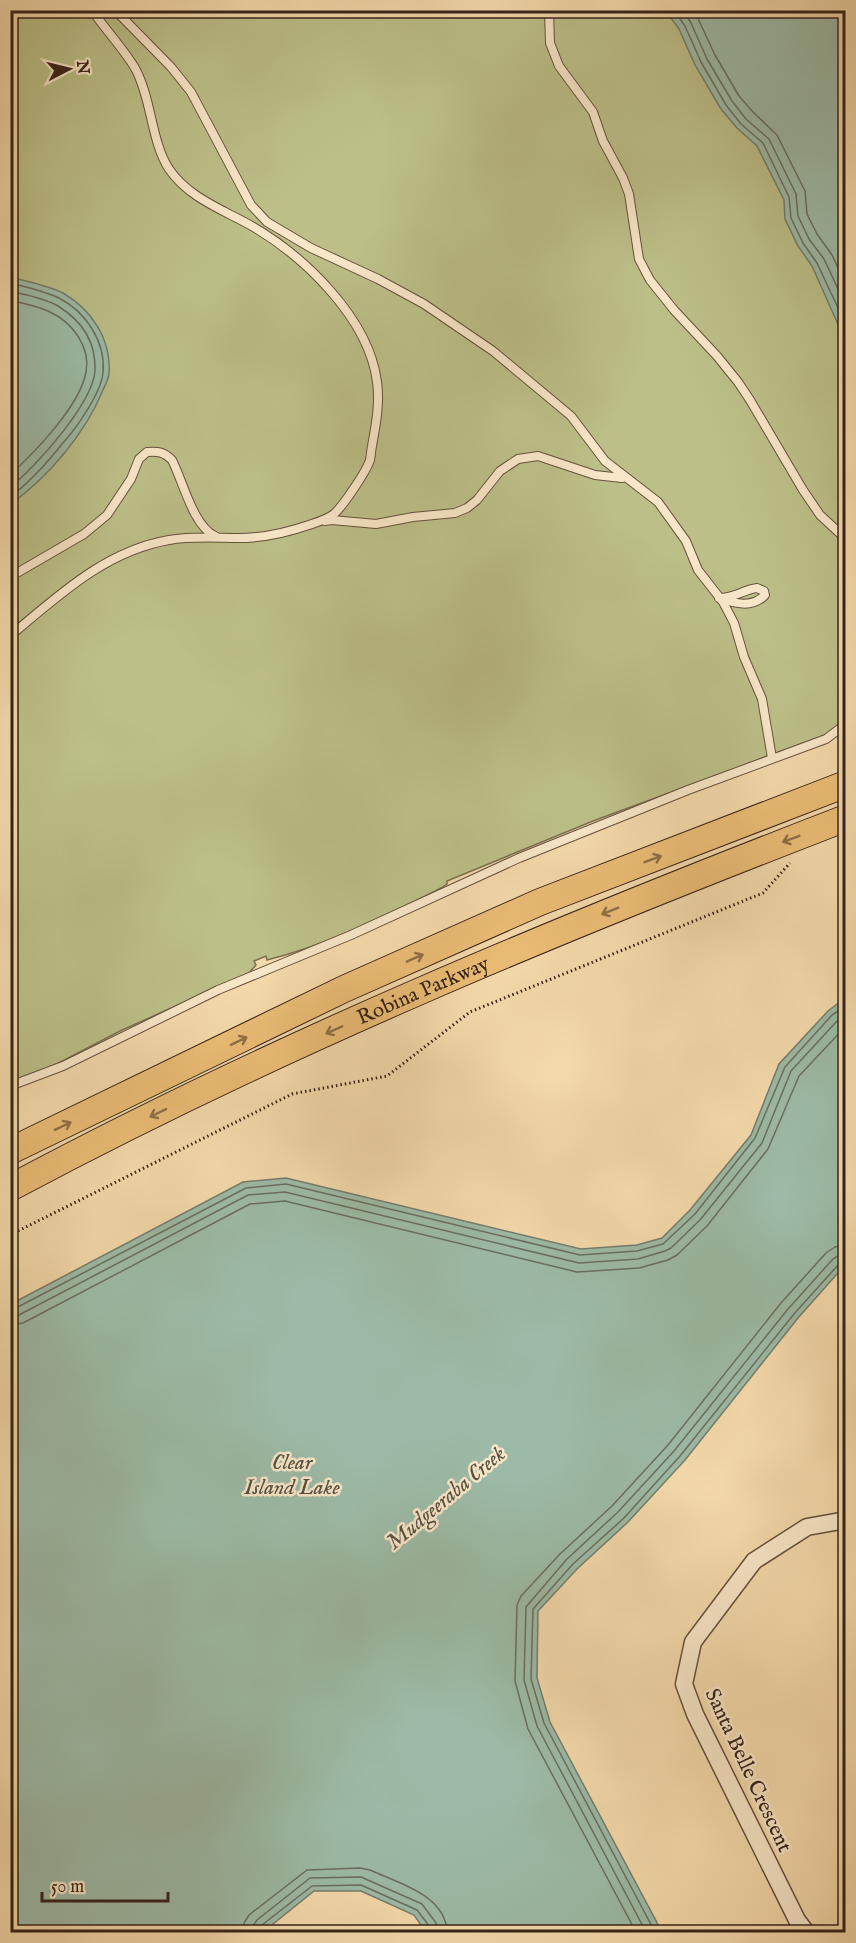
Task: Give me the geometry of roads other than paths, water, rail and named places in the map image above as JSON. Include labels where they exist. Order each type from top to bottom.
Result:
[{"type":"main road","name":"Robina Parkway","points":[[10,1152],[344,989],[540,902],[846,784]]},
{"type":"main road","name":"Robina Parkway","points":[[10,1188],[146,1118],[394,1003],[531,943],[846,818]]},
{"type":"street","name":"Santa Belle Crescent","points":[[806,1932],[797,1920],[695,1714],[684,1684],[693,1642],[754,1561],[807,1527],[846,1520]]},
{"type":"lane","points":[[92,10],[136,69],[168,168],[184,186],[212,206],[251,226],[299,259],[337,298],[364,336],[377,381],[377,417],[369,462],[333,515],[310,525]]},
{"type":"lane","points":[[115,10],[171,67],[191,92],[251,205],[267,222],[303,243],[424,304],[493,351],[571,416],[605,461],[658,502],[686,541],[698,570],[734,623],[744,657],[762,699],[772,758]]},
{"type":"lane","points":[[549,10],[550,43],[559,66],[593,112],[603,141],[623,178],[629,194],[639,260],[650,280],[738,382],[820,515],[846,539]]},
{"type":"lane","points":[[10,577],[84,534],[107,514],[127,486],[139,459],[147,452],[157,451],[166,454],[172,460],[201,523],[210,534],[218,538]]},
{"type":"lane","points":[[10,636],[70,585],[104,564],[132,551],[169,540],[242,538],[278,533],[332,520],[376,524],[454,513],[477,500],[500,471],[518,459],[538,456],[583,471],[618,476],[628,480]]},
{"type":"lane","points":[[601,475],[608,470],[605,461]]},
{"type":"lane","points":[[343,502],[340,512],[350,521]]},
{"type":"lane","points":[[184,539],[200,534],[201,523]]},
{"type":"lane","points":[[10,1086],[63,1066],[218,990],[351,935],[519,858],[688,790],[826,739],[846,724]]},
{"type":"water","points":[[666,11],[845,11],[845,340],[812,266],[798,246],[785,219],[784,200],[757,146],[721,109],[695,65],[679,29]]},
{"type":"water","points":[[10,277],[57,290],[83,308],[103,337],[109,360],[107,382],[76,438],[39,481],[11,504]]},
{"type":"water","name":"Clear Island Lake","points":[[845,998],[845,1265],[798,1318],[685,1460],[628,1522],[577,1569],[538,1611],[537,1678],[550,1722],[662,1932],[426,1932],[414,1915],[361,1891],[314,1891],[263,1932],[11,1932],[11,1304],[243,1182],[286,1178],[581,1249],[637,1245],[662,1238],[690,1210],[751,1135],[779,1064],[828,1011]]},
{"type":"water label","name":"Mudgeeraba Creek","points":[[445,1497]]}]
